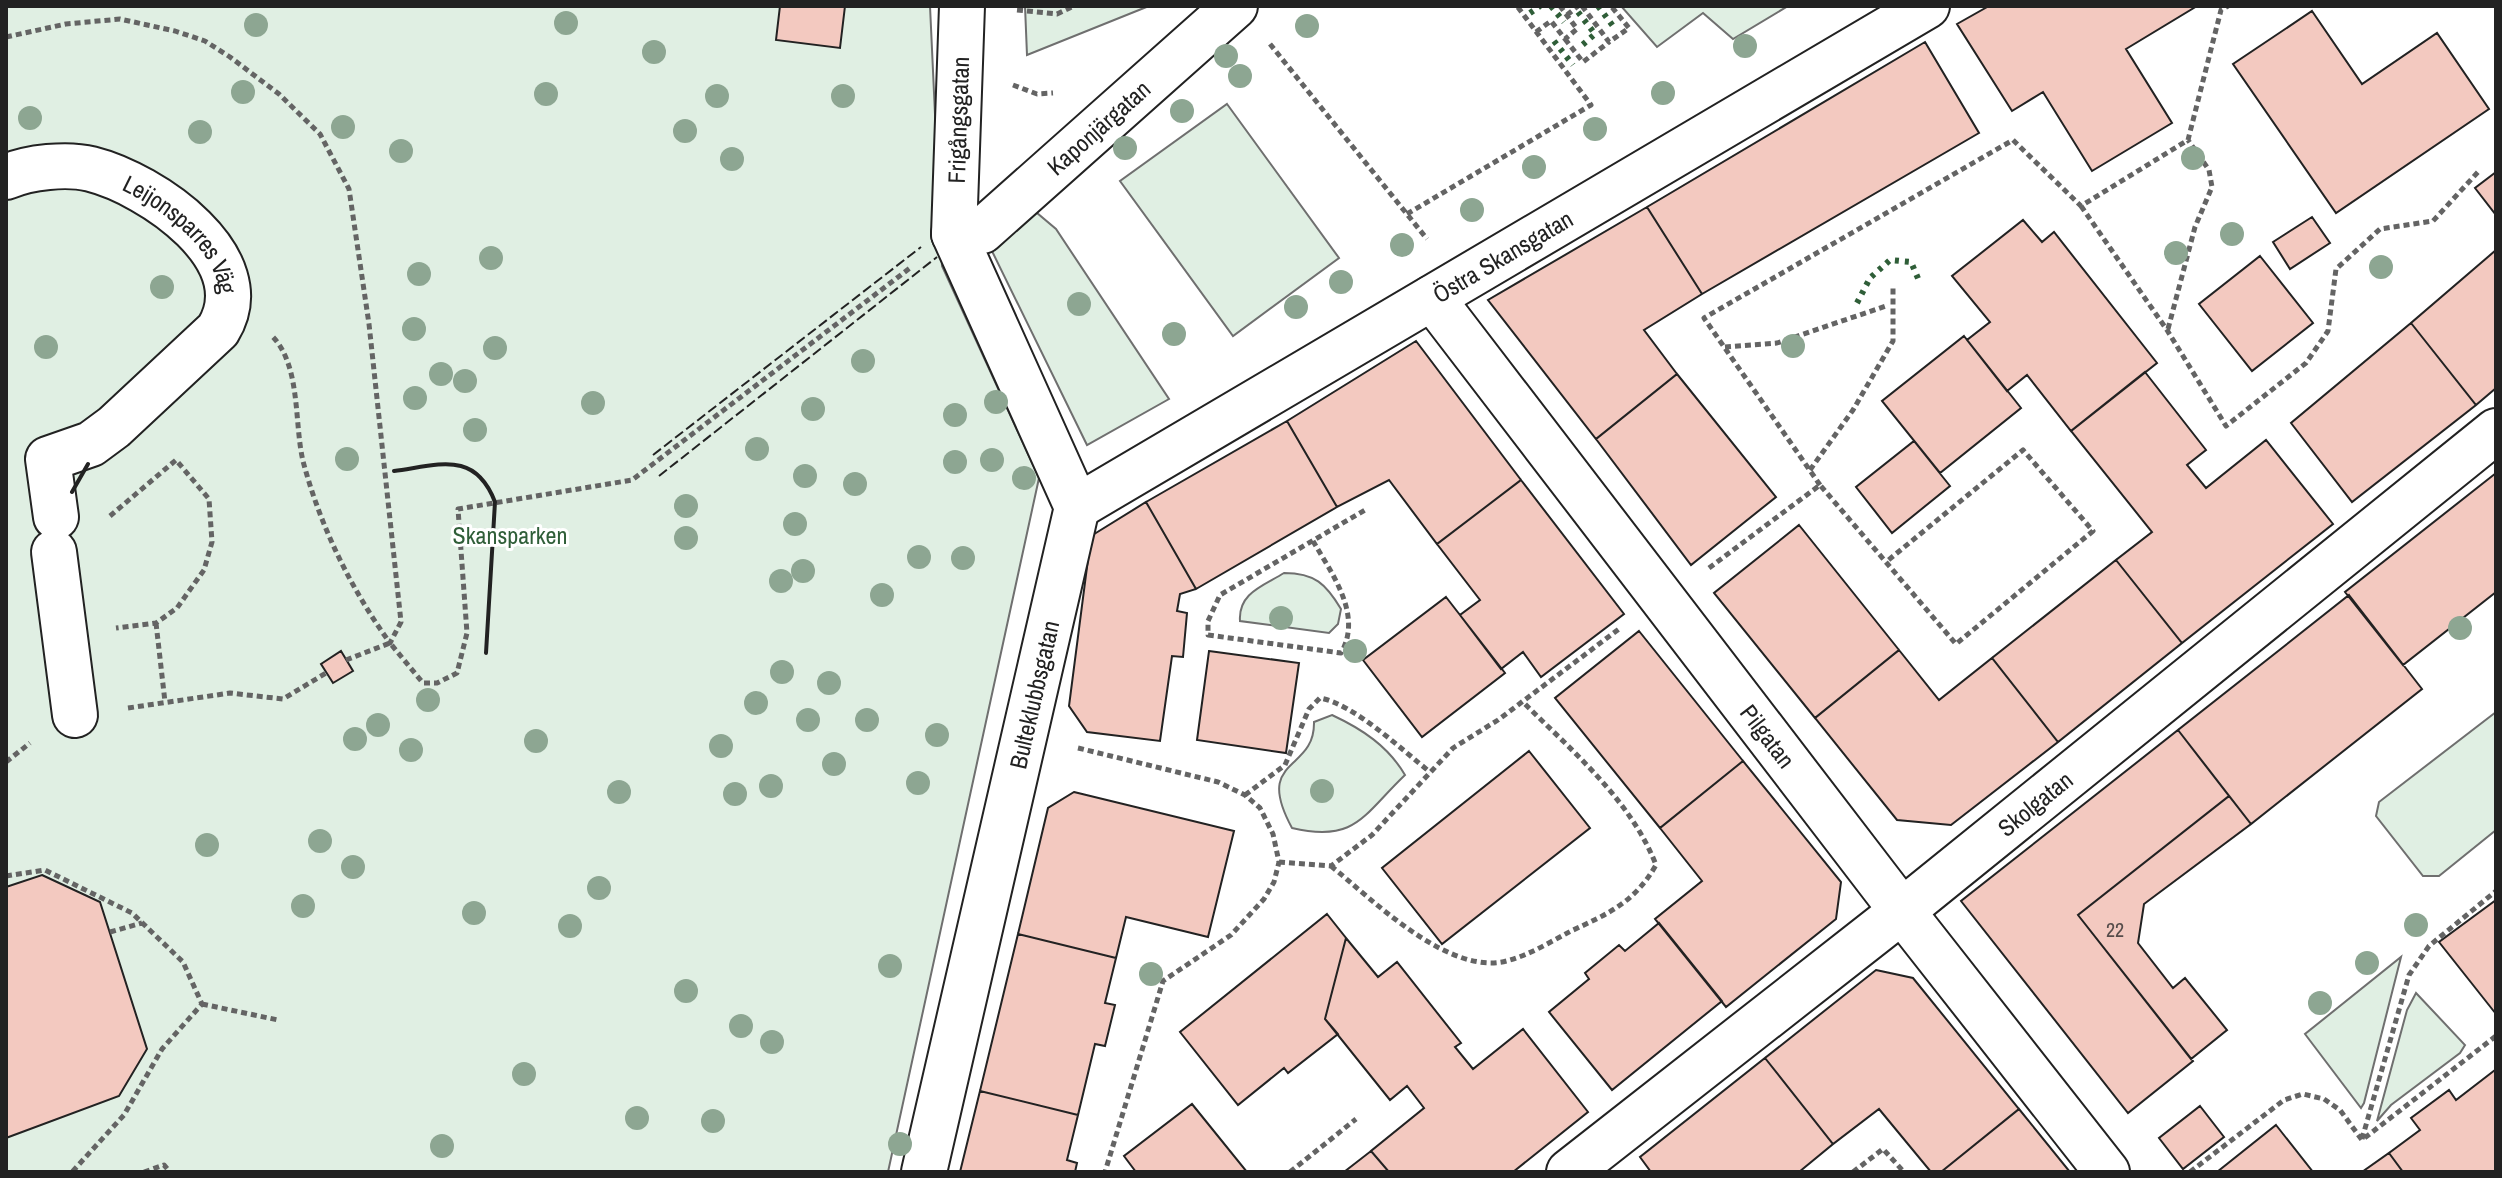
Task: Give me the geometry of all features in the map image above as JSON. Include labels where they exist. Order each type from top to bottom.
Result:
[{"type":"street","name":"Frigångsgatan","points":[[954,234],[962,6]]},
{"type":"street","name":"Kaponjärgatan","points":[[954,234],[982,231],[1235,6]]},
{"type":"street","name":"Östra Skansgatan","points":[[1077,507],[1927,6]]},
{"type":"street","name":"Leijonsparres Väg","points":[[6,177],[32,170],[89,169],[145,191],[191,225],[212,250],[225,276],[229,302],[226,317],[218,330],[124,419],[91,444],[48,459],[75,715]]},
{"type":"street","points":[[954,234],[1077,507]]},
{"type":"street","name":"Pilgatan","points":[[1432,298],[1902,911],[2107,1172]]},
{"type":"street","name":"Skolgatan","points":[[1569,1172],[1902,911],[2496,431]]},
{"type":"street","name":"Bulteklubbsgatan","points":[[924,1172],[1077,507]]},
{"type":"path","points":[[1013,10],[1057,14],[1074,6]]},
{"type":"path","points":[[1407,214],[1591,105],[1519,8],[1527,6]]},
{"type":"path","points":[[1560,6],[1577,29],[1565,39]]},
{"type":"path","points":[[1567,15],[1580,6],[1609,42]]},
{"type":"path","points":[[1536,32],[1551,21],[1583,62],[1629,28],[1611,6]]},
{"type":"path","points":[[2081,206],[2188,140],[2221,10],[2228,6]]},
{"type":"path","points":[[6,37],[66,24],[120,19],[175,31],[205,41],[230,57],[279,94],[320,134],[349,189],[369,324],[401,622],[390,643],[346,660]]},
{"type":"path","points":[[1269,43],[1437,250]]},
{"type":"path","points":[[1886,562],[2023,450],[2093,531],[1956,644],[1820,485],[1704,318],[2013,140],[2081,206],[2167,330],[2226,426],[2306,363],[2328,331],[2336,269],[2380,229],[2433,221],[2478,172]]},
{"type":"path","points":[[2167,330],[2195,227],[2212,187],[2209,170],[2188,140]]},
{"type":"path","points":[[229,302],[247,310],[279,343],[289,368],[304,462],[327,531],[351,581],[390,643],[423,683],[437,683],[457,673],[467,633],[458,509],[632,480],[919,262]]},
{"type":"path","points":[[1810,470],[1853,410],[1893,341],[1893,285]]},
{"type":"path","points":[[1725,348],[1777,343],[1886,306]]},
{"type":"path","points":[[108,517],[176,460],[209,499],[212,542],[204,570],[177,608],[156,623],[165,702]]},
{"type":"path","points":[[1707,569],[1820,485]]},
{"type":"path","points":[[1313,541],[1340,589],[1349,613],[1349,639],[1341,653],[1208,635],[1208,621],[1220,595],[1365,510]]},
{"type":"path","points":[[1331,866],[1372,835],[1453,748],[1523,702],[1630,620]]},
{"type":"path","points":[[75,715],[230,693],[283,699],[326,673]]},
{"type":"path","points":[[1245,795],[1285,765],[1309,709],[1320,698],[1331,700],[1351,713],[1430,772]]},
{"type":"path","points":[[1279,862],[1331,866],[1444,952],[1481,961],[1508,961],[1623,907],[1643,888],[1656,865],[1647,842],[1620,804],[1523,702]]},
{"type":"path","points":[[1026,735],[1218,782],[1245,795],[1260,808],[1273,834],[1279,862],[1274,882],[1242,924],[1197,961],[1163,981],[1105,1172]]},
{"type":"path","points":[[6,876],[45,870],[132,913],[183,962],[202,1004]]},
{"type":"path","points":[[2362,1140],[2409,975],[2429,946],[2496,891]]},
{"type":"path","points":[[110,932],[142,923]]},
{"type":"path","points":[[202,1004],[278,1020]]},
{"type":"path","points":[[72,1172],[124,1115],[162,1049],[202,1004]]},
{"type":"path","points":[[2362,1140],[2496,1036]]},
{"type":"path","points":[[2190,1172],[2284,1100],[2303,1094],[2324,1099],[2340,1110],[2362,1140]]},
{"type":"path","points":[[1290,1172],[1356,1119]]},
{"type":"path","points":[[1853,1172],[1883,1149],[1904,1172]]},
{"type":"path","points":[[144,1172],[156,1165],[164,1165],[170,1172]]},
{"type":"green space","name":"Skansparken","points":[[6,6],[930,6],[942,266],[1039,478],[888,1172],[6,1172]]},
{"type":"green space","points":[[1025,6],[1149,6],[1027,55]]},
{"type":"green space","points":[[1621,6],[1788,6],[1733,39],[1703,13],[1657,47]]},
{"type":"green space","points":[[1227,104],[1339,258],[1233,336],[1120,181]]},
{"type":"green space","points":[[1027,211],[1037,213],[1056,229],[1169,399],[1087,445],[990,247]]},
{"type":"green space","points":[[1284,573],[1312,578],[1330,593],[1341,609],[1338,624],[1329,633],[1240,621],[1243,604],[1253,591]]},
{"type":"green space","points":[[2496,712],[2496,830],[2439,876],[2423,876],[2376,816],[2379,802]]},
{"type":"green space","points":[[1332,715],[1373,739],[1391,755],[1405,775],[1368,813],[1345,828],[1314,832],[1292,828],[1282,805],[1279,788],[1282,776],[1306,750],[1312,738],[1314,722]]},
{"type":"green space","points":[[2401,957],[2364,1103],[2361,1108],[2305,1034]]},
{"type":"green space","points":[[2416,993],[2465,1045],[2460,1053],[2391,1105],[2377,1121],[2407,1010]]},
{"type":"building","points":[[780,6],[845,6],[840,48],[776,40]]},
{"type":"building","points":[[1989,6],[2197,6],[2126,49],[2172,123],[2092,171],[2043,92],[2012,111],[1957,24]]},
{"type":"building","points":[[2312,11],[2362,84],[2437,33],[2489,109],[2336,213],[2233,64]]},
{"type":"building","points":[[1925,42],[1979,133],[1702,294],[1647,207]]},
{"type":"building","points":[[2496,172],[2496,215],[2475,188]]},
{"type":"building","points":[[1647,207],[1702,294],[1644,330],[1677,374],[1596,439],[1488,300]]},
{"type":"building","points":[[2312,217],[2330,243],[2290,269],[2273,242]]},
{"type":"building","points":[[2023,220],[2042,242],[2054,232],[2157,363],[2071,431],[2027,375],[2007,391],[1967,340],[1990,322],[1952,276]]},
{"type":"building","points":[[2496,250],[2496,388],[2476,405],[2411,323]]},
{"type":"building","points":[[2260,256],[2313,323],[2252,371],[2199,304]]},
{"type":"building","points":[[2411,323],[2476,405],[2352,502],[2291,423]]},
{"type":"building","points":[[1964,336],[2021,408],[1940,473],[1882,401]]},
{"type":"building","points":[[1416,341],[1521,480],[1437,544],[1389,480],[1337,507],[1287,421]]},
{"type":"building","points":[[2145,372],[2206,450],[2187,465],[2206,488],[2266,440],[2333,524],[2182,643],[2116,560],[2152,532],[2071,431]]},
{"type":"building","points":[[1677,374],[1776,497],[1691,565],[1596,439]]},
{"type":"building","points":[[1287,421],[1337,507],[1196,589],[1146,502]]},
{"type":"building","points":[[1914,441],[1950,486],[1892,533],[1856,487]]},
{"type":"building","points":[[2496,473],[2496,592],[2403,665],[2345,592]]},
{"type":"building","points":[[1521,480],[1624,614],[1541,677],[1523,652],[1501,669],[1460,615],[1480,600],[1437,544]]},
{"type":"building","points":[[1146,502],[1196,589],[1180,594],[1177,611],[1187,613],[1183,657],[1172,656],[1160,741],[1087,732],[1069,706],[1091,536]]},
{"type":"building","points":[[1799,525],[1899,650],[1815,718],[1714,593]]},
{"type":"building","points":[[2116,560],[2182,643],[2058,742],[1992,658]]},
{"type":"building","points":[[2349,595],[2422,689],[2251,824],[2178,730]]},
{"type":"building","points":[[1446,597],[1505,673],[1422,737],[1363,660]]},
{"type":"building","points":[[1639,631],[1743,761],[1660,828],[1555,698]]},
{"type":"building","points":[[1899,650],[1939,700],[1992,658],[2058,742],[1951,825],[1897,820],[1815,718]]},
{"type":"building","points":[[341,651],[353,671],[333,683],[321,664]]},
{"type":"building","points":[[1209,651],[1299,663],[1286,753],[1197,740]]},
{"type":"building","points":[[2178,730],[2229,796],[2078,915],[2193,1061],[2128,1113],[1961,901]]},
{"type":"building","points":[[1529,751],[1590,828],[1442,944],[1382,868]]},
{"type":"building","points":[[1743,761],[1841,882],[1836,919],[1726,1007],[1655,919],[1702,881],[1660,828]]},
{"type":"building","points":[[1074,792],[1234,831],[1208,937],[1126,917],[1116,958],[1018,934],[1048,808]]},
{"type":"building","points":[[2229,796],[2251,824],[2144,904],[2138,943],[2173,988],[2185,978],[2227,1030],[2191,1059],[2078,915]]},
{"type":"building","points":[[42,875],[100,902],[147,1049],[119,1096],[6,1138],[6,887]]},
{"type":"building","points":[[2496,900],[2496,1014],[2439,942]]},
{"type":"building","points":[[1327,914],[1346,938],[1325,1019],[1338,1034],[1288,1073],[1284,1068],[1238,1105],[1180,1032]]},
{"type":"building","points":[[1659,923],[1722,1001],[1612,1090],[1549,1012],[1589,979],[1585,973],[1619,945],[1625,951]]},
{"type":"building","points":[[1018,934],[1116,958],[1105,1003],[1115,1005],[1105,1046],[1095,1044],[1078,1115],[980,1091]]},
{"type":"building","points":[[1346,938],[1378,977],[1397,962],[1461,1043],[1455,1047],[1473,1069],[1523,1029],[1588,1112],[1513,1172],[1389,1172],[1371,1151],[1424,1108],[1407,1086],[1390,1100],[1325,1019]]},
{"type":"building","points":[[1876,970],[1913,978],[2019,1109],[1941,1172],[1931,1172],[1879,1109],[1833,1144],[1765,1058]]},
{"type":"building","points":[[1765,1058],[1833,1144],[1799,1172],[1651,1172],[1640,1157]]},
{"type":"building","points":[[2495,1070],[2496,1172],[2403,1172],[2389,1153],[2420,1130],[2411,1118],[2449,1090],[2456,1100]]},
{"type":"building","points":[[980,1091],[1078,1115],[1067,1160],[1077,1163],[1075,1172],[960,1172]]},
{"type":"building","points":[[1192,1104],[1247,1172],[1136,1172],[1124,1156]]},
{"type":"building","points":[[2200,1106],[2224,1137],[2183,1169],[2159,1138]]},
{"type":"building","points":[[2019,1109],[2070,1172],[1941,1172]]},
{"type":"building","points":[[2276,1125],[2313,1172],[2217,1172]]},
{"type":"building","points":[[1371,1151],[1389,1172],[1344,1172]]},
{"type":"building","points":[[2389,1153],[2403,1172],[2362,1172]]},
{"type":"hedge","points":[[1530,13],[1540,6]]},
{"type":"hedge","points":[[1551,6],[1564,22]]},
{"type":"hedge","points":[[1598,6],[1613,26]]},
{"type":"hedge","points":[[1578,12],[1595,34],[1580,47]]},
{"type":"hedge","points":[[1554,41],[1573,65]]},
{"type":"hedge","points":[[1857,303],[1870,278],[1890,260],[1911,262],[1920,283]]},
{"type":"fence","points":[[653,455],[921,247]]},
{"type":"fence","points":[[659,476],[937,257]]},
{"type":"wall","points":[[72,492],[88,464]]},
{"type":"wall","points":[[394,471],[454,465],[477,474],[487,485],[495,502],[486,653]]}]
